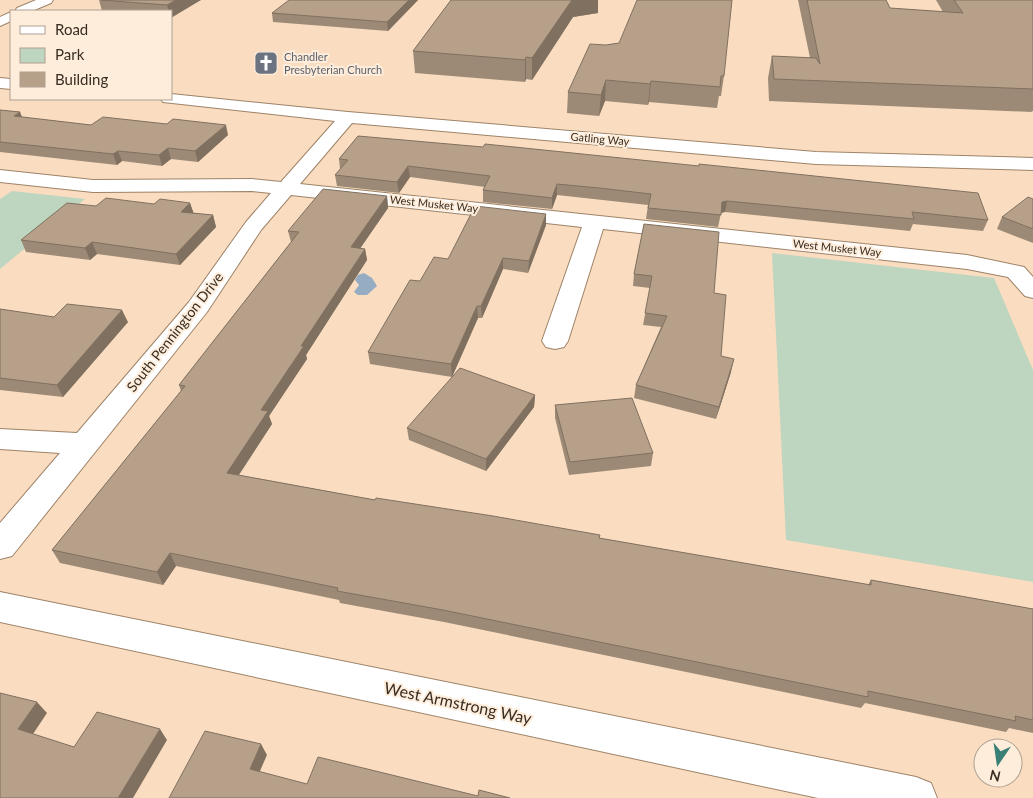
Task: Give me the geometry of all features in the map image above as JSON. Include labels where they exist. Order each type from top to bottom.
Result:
[{"type":"street","points":[[24,10],[46,0]]},
{"type":"street","name":"Gatling Way","points":[[172,99],[348,117],[816,158],[1033,164]]},
{"type":"street","name":"South Pennington Drive","points":[[0,546],[198,306],[253,226],[288,189],[348,117]]},
{"type":"street","name":"West Musket Way","points":[[0,176],[93,186],[252,185],[967,262],[1016,272],[1033,291]]},
{"type":"street","points":[[555,341],[595,221]]},
{"type":"street","points":[[0,439],[86,444]]},
{"type":"street","name":"West Armstrong Way","points":[[0,607],[916,798]]},
{"type":"green space","points":[[12,191],[85,199],[0,269],[0,199]]},
{"type":"green space","points":[[772,253],[994,278],[1033,370],[1033,582],[786,540]]},
{"type":"water","points":[[364,273],[372,278],[377,286],[367,295],[358,295],[354,292],[359,285],[355,280],[358,275]]},
{"type":"building","points":[[101,0],[176,0],[167,5]]},
{"type":"building","points":[[289,0],[409,0],[387,22],[272,13]]},
{"type":"building","points":[[451,0],[572,0],[532,58],[526,57],[525,60],[413,51]]},
{"type":"building","points":[[637,0],[732,0],[724,76],[721,76],[720,87],[651,81],[650,84],[606,80],[601,95],[568,92],[590,44],[606,45],[619,43]]},
{"type":"building","points":[[807,0],[886,0],[890,8],[963,13],[954,0],[1033,0],[1033,89],[774,79],[772,56],[816,58],[820,64]]},
{"type":"building","points":[[0,110],[20,112],[14,116],[91,125],[103,117],[167,124],[173,119],[226,125],[195,151],[168,148],[159,155],[118,151],[113,154],[0,142]]},
{"type":"building","points":[[358,136],[483,147],[485,144],[978,193],[988,220],[912,212],[914,219],[727,201],[722,202],[721,215],[648,208],[651,194],[599,188],[557,184],[552,198],[483,190],[490,176],[408,166],[397,182],[335,175],[348,160],[339,159]]},
{"type":"building","points":[[323,189],[387,196],[351,247],[365,249],[261,410],[268,411],[227,473],[375,500],[376,498],[493,516],[600,535],[599,538],[871,585],[871,580],[1033,609],[1033,720],[1015,716],[1016,721],[868,691],[868,697],[443,610],[337,591],[338,588],[170,553],[157,572],[52,550],[185,386],[179,385],[299,232],[288,231]]},
{"type":"building","points":[[1028,197],[1033,199],[1033,229],[1002,217]]},
{"type":"building","points":[[106,198],[154,204],[160,199],[190,203],[181,212],[213,215],[176,254],[92,242],[85,248],[21,240],[67,203],[96,206]]},
{"type":"building","points":[[475,206],[546,214],[529,261],[503,258],[481,306],[477,306],[451,364],[368,352],[410,280],[420,281],[434,257],[448,259]]},
{"type":"building","points":[[644,224],[719,232],[714,293],[726,295],[721,356],[734,359],[719,407],[636,385],[667,316],[645,313],[652,276],[634,274]]},
{"type":"building","points":[[67,304],[122,310],[57,385],[0,378],[0,309],[54,317]]},
{"type":"building","points":[[460,368],[535,395],[486,459],[407,428]]},
{"type":"building","points":[[632,398],[653,453],[570,462],[555,405]]},
{"type":"building","points":[[0,693],[37,702],[18,729],[74,747],[97,712],[160,729],[118,798],[0,798]]},
{"type":"building","points":[[205,731],[261,744],[250,769],[307,784],[318,757],[478,796],[479,790],[510,798],[169,798]]},
{"type":"place","name":"Chandler Presbyterian Church","points":[[266,63]]}]
